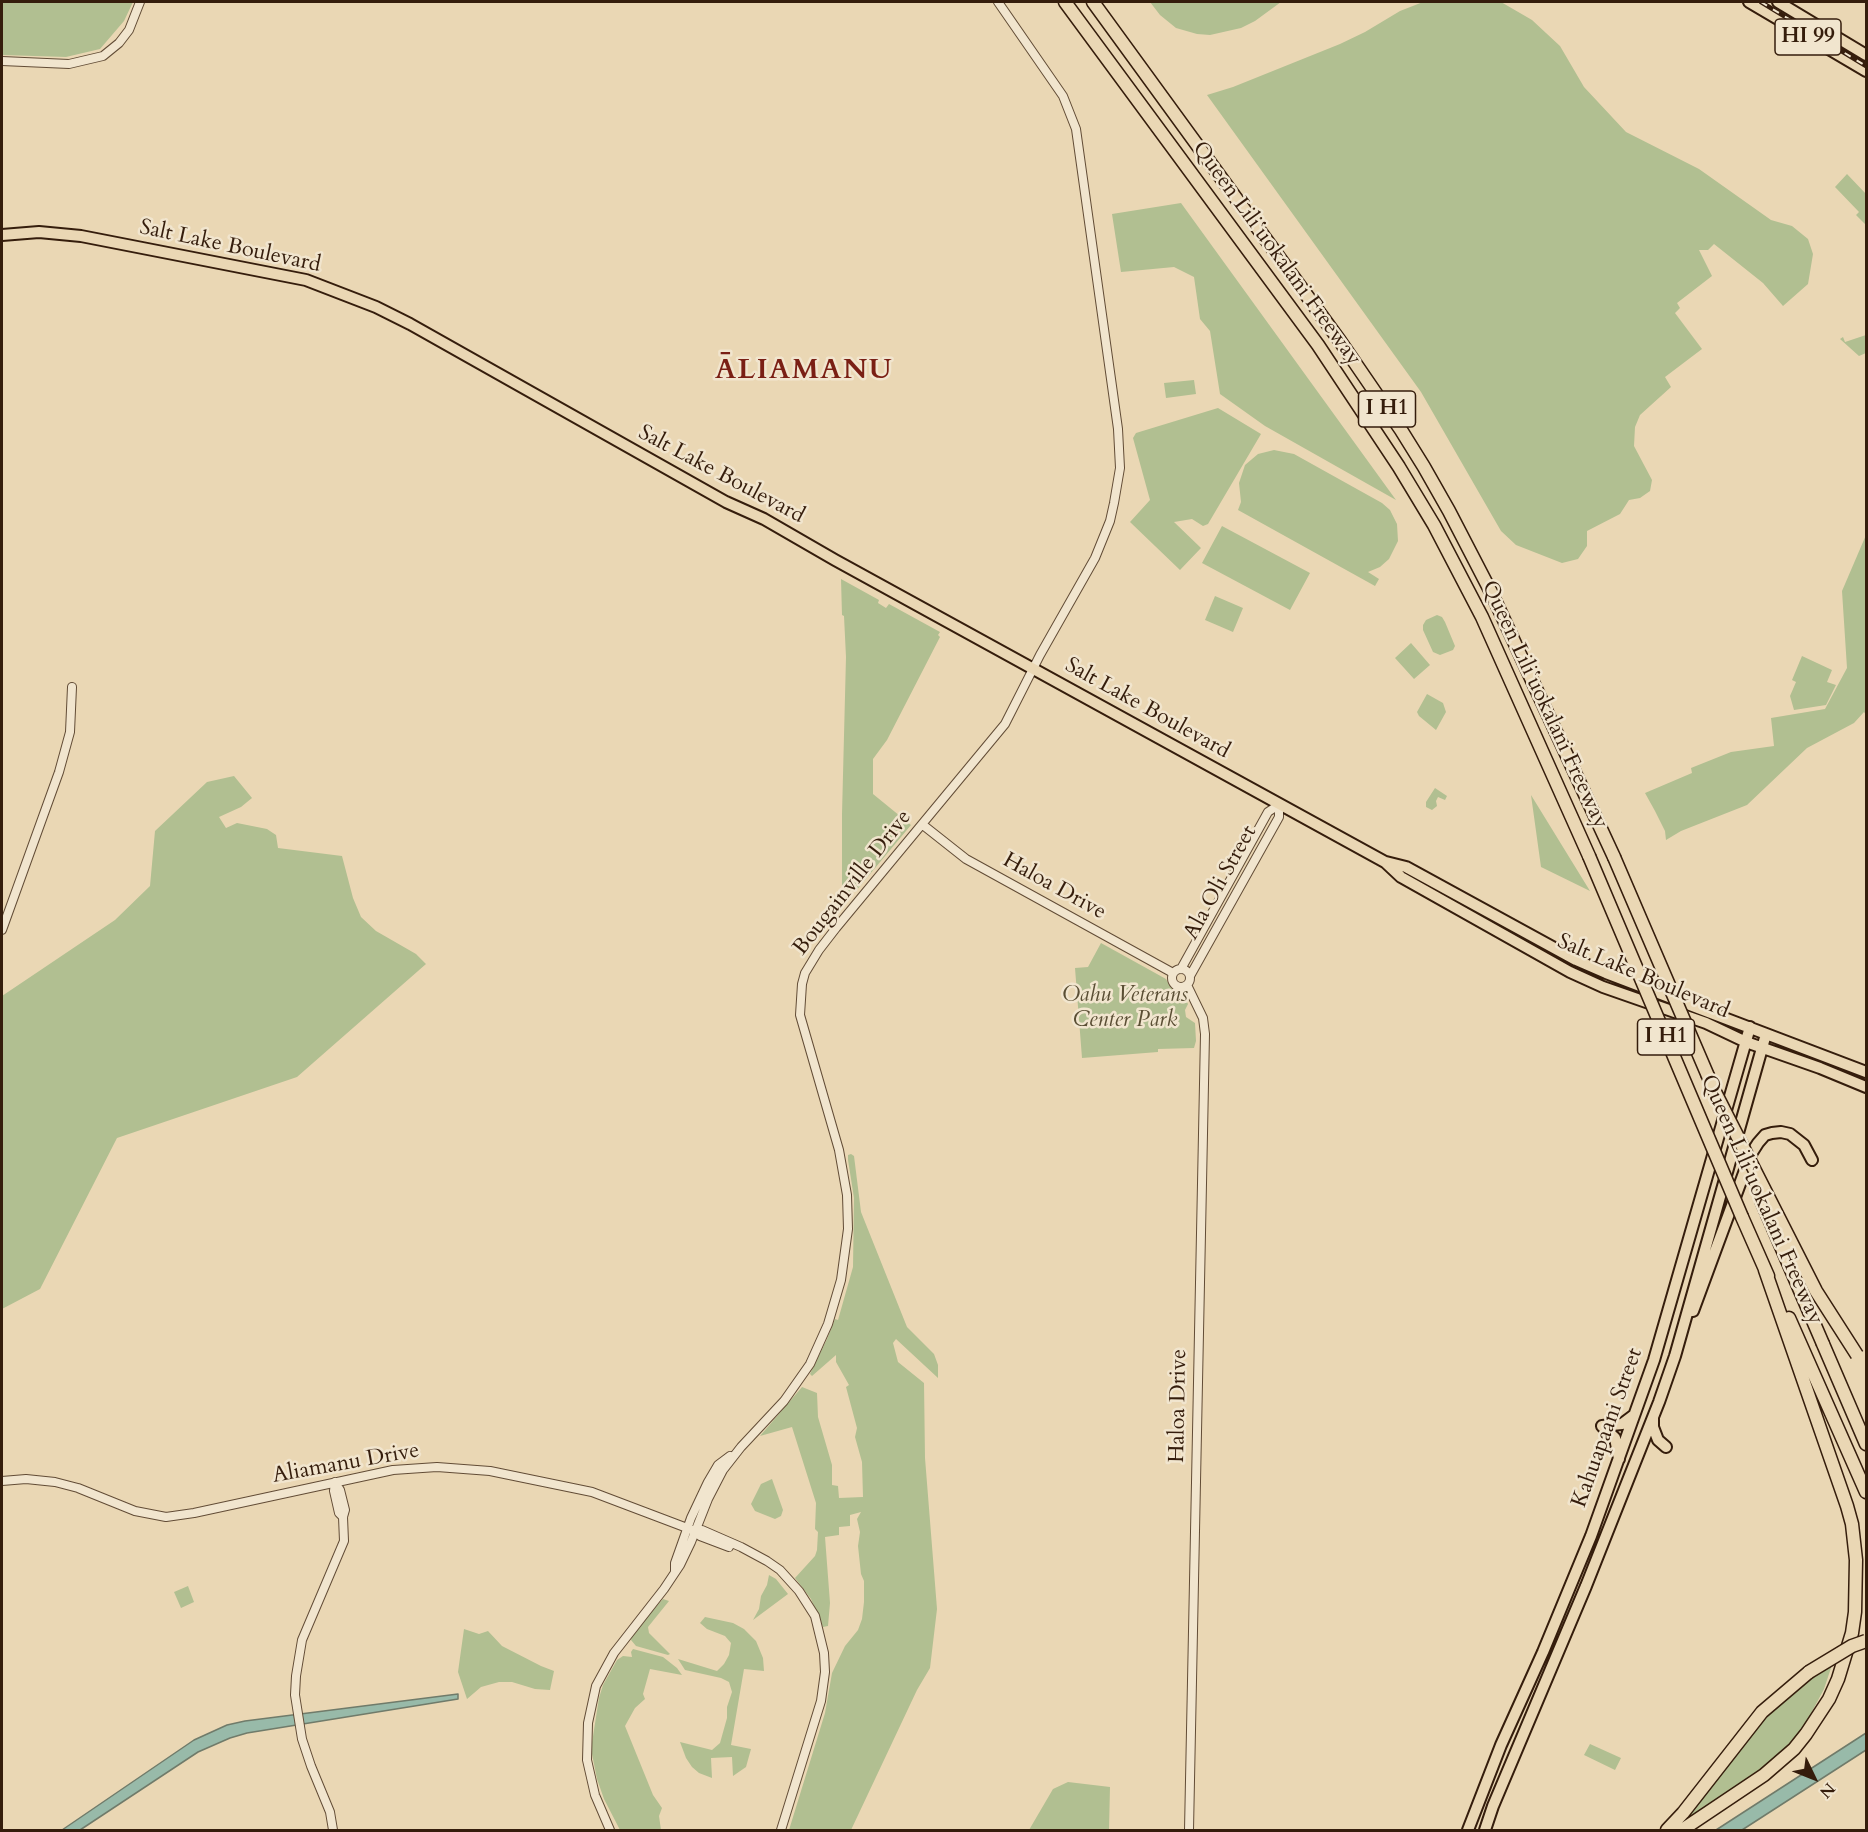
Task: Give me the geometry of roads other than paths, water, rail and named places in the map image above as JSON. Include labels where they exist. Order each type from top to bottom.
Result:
[{"type":"highway","name":"Queen Liliʻuokalani Freeway","points":[[1065,2],[1318,345],[1400,467],[1434,525],[1482,617],[1589,856],[1795,1339],[1866,1492]]},
{"type":"highway","name":"Queen Liliʻuokalani Freeway","points":[[1093,2],[1340,341],[1401,430],[1449,511],[1492,594],[1614,857],[1866,1444]]},
{"type":"highway","points":[[1716,1094],[1816,1291],[1862,1358]]},
{"type":"highway","points":[[1682,1830],[1764,1775],[1800,1742],[1829,1699],[1842,1670],[1852,1633],[1857,1577],[1852,1524],[1795,1339]]},
{"type":"highway","points":[[1667,1830],[1683,1813],[1762,1712],[1809,1672],[1866,1641]]},
{"type":"main road","name":"HI 99","points":[[1749,2],[1866,71]]},
{"type":"main road","name":"HI 99","points":[[1778,2],[1866,55]]},
{"type":"main road","name":"Salt Lake Boulevard","points":[[2,235],[39,232],[81,236],[306,280],[376,307],[726,502],[764,519],[1385,862],[1401,877],[1569,972],[1654,1006],[1706,1023],[1746,1042],[1866,1087]]},
{"type":"main road","name":"Salt Lake Boulevard","points":[[1385,862],[1406,867],[1585,964],[1866,1072]]},
{"type":"main road","name":"Kahuapaani Street","points":[[1468,1830],[1501,1745],[1543,1652],[1586,1546],[1658,1350],[1750,1027]]},
{"type":"main road","name":"Kahuapaani Street","points":[[1485,1830],[1590,1576],[1675,1356],[1766,1034]]},
{"type":"main road","points":[[1675,1356],[1751,1154],[1758,1143],[1766,1135],[1772,1133],[1790,1134],[1804,1145],[1812,1161]]},
{"type":"main road","points":[[1619,1460],[1615,1438],[1602,1426],[1622,1424],[1634,1415]]},
{"type":"main road","points":[[1653,1416],[1658,1440],[1666,1447]]},
{"type":"street","points":[[2,61],[69,63],[103,56],[119,43],[129,30],[140,2]]},
{"type":"street","name":"Bougainville Drive","points":[[610,1830],[595,1795],[587,1760],[586,1735],[593,1696],[600,1677],[614,1653],[664,1589],[675,1571],[675,1563],[692,1530],[708,1482],[718,1465],[741,1447],[784,1401],[810,1364],[828,1324],[842,1280],[848,1229],[843,1166],[802,1025],[800,997],[802,984],[810,963],[837,928],[1005,724],[1095,558],[1110,521],[1118,484],[1120,468],[1118,429],[1089,207],[1076,129],[1063,96],[998,2]]},
{"type":"street","points":[[2,930],[59,772],[70,732],[72,687]]},
{"type":"street","name":"Ala Oli Street","points":[[1181,969],[1268,812],[1279,804]]},
{"type":"street","name":"Ala Oli Street","points":[[1190,976],[1279,817],[1279,804]]},
{"type":"street","name":"Haloa Drive","points":[[922,825],[966,859],[1173,973]]},
{"type":"street","points":[[1181,969],[1186,970],[1190,976],[1187,985],[1181,988],[1176,986],[1171,979],[1173,973],[1181,969]]},
{"type":"street","name":"Haloa Drive","points":[[1187,985],[1203,1018],[1204,1035],[1189,1830]]},
{"type":"street","name":"Aliamanu Drive","points":[[2,1481],[26,1479],[55,1482],[78,1488],[135,1511],[166,1517],[404,1469],[437,1467],[490,1472],[592,1492],[692,1530],[702,1530],[741,1547],[780,1570],[799,1591],[815,1616],[824,1653],[825,1672],[821,1701],[781,1830]]},
{"type":"street","points":[[333,1830],[330,1812],[311,1766],[300,1731],[296,1709],[296,1676],[302,1640],[344,1541],[345,1510],[340,1490],[335,1482]]},
{"type":"railway","points":[[1761,2],[1866,66]]},
{"type":"district","name":"ĀLIAMANU","points":[[804,372]]},
{"type":"park label","name":"Oahu Veterans Center Park","points":[[1125,1008]]}]
